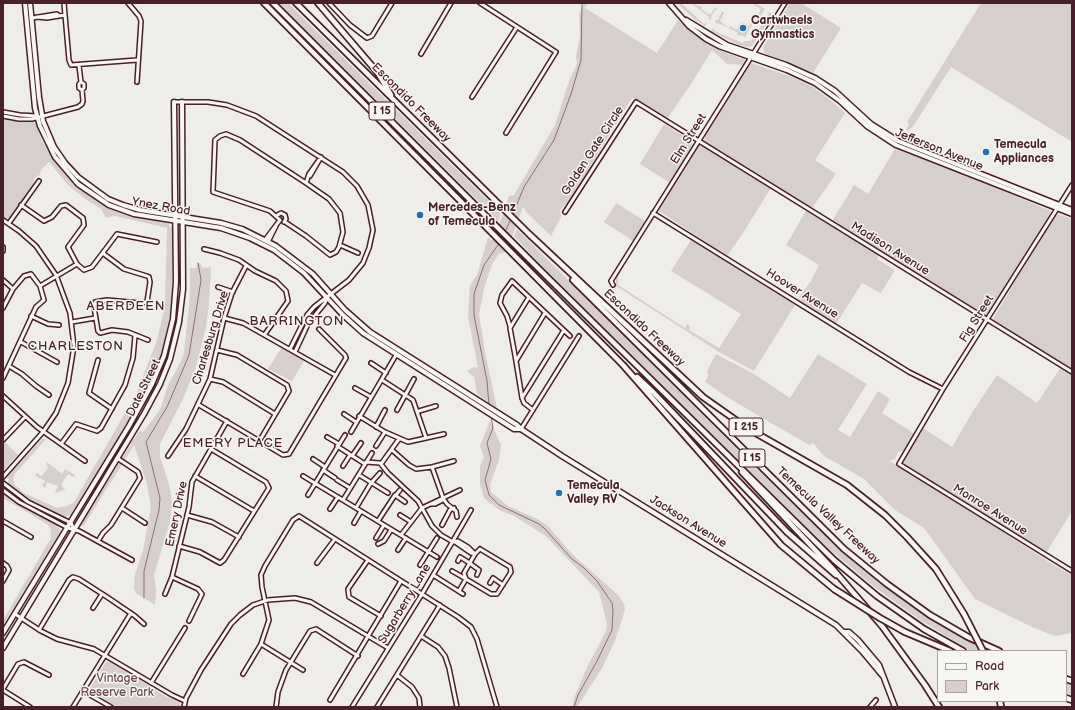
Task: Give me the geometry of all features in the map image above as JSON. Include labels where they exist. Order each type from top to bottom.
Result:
[{"type":"highway","points":[[264,3],[623,365],[782,545],[834,589],[905,632],[948,650]]},
{"type":"highway","name":"I 15","points":[[273,3],[716,443]]},
{"type":"highway","name":"Escondido Freeway","points":[[296,3],[499,205],[703,397],[747,428],[841,481],[874,505],[907,536],[936,569],[964,614],[982,650]]},
{"type":"highway","points":[[318,3],[378,73],[394,100]]},
{"type":"highway","name":"Temecula Valley Freeway","points":[[529,234],[617,324],[844,549],[887,584],[930,615],[968,637],[997,650]]},
{"type":"highway","points":[[623,365],[653,392],[787,532],[848,585]]},
{"type":"highway","points":[[716,443],[757,489],[848,585],[887,632],[939,707]]},
{"type":"highway","name":"Temecula Valley Freeway","points":[[716,443],[834,560],[877,596],[924,629],[961,650]]},
{"type":"main road","points":[[26,3],[29,16],[32,18]]},
{"type":"main road","name":"Ynez Road","points":[[26,3],[44,137],[55,157],[68,174],[88,192],[110,205],[134,214],[215,226],[243,235],[285,258],[311,280],[348,320],[379,341]]},
{"type":"main road","name":"Ynez Road","points":[[30,3],[40,116],[65,163],[78,177],[108,199],[123,205],[140,210],[183,216],[232,226],[267,241],[300,263],[354,319],[379,341]]},
{"type":"main road","name":"Jefferson Avenue","points":[[670,3],[695,31],[706,39],[751,58],[787,70],[815,83],[882,137],[896,145],[1058,207],[1072,210]]},
{"type":"main road","name":"Jefferson Avenue","points":[[685,20],[727,44],[805,72],[835,91],[871,124],[890,137],[981,173],[1072,214]]},
{"type":"main road","points":[[815,83],[834,92],[835,91]]},
{"type":"main road","name":"Date Street","points":[[3,633],[68,528],[142,402],[164,356],[174,307],[176,215],[174,102]]},
{"type":"main road","name":"Date Street","points":[[3,648],[160,384],[174,347],[180,322],[183,295],[182,102]]},
{"type":"main road","points":[[957,169],[977,174],[981,173]]},
{"type":"main road","points":[[243,235],[247,235],[264,242],[267,241]]},
{"type":"main road","name":"Jackson Avenue","points":[[379,341],[396,355],[419,366]]},
{"type":"main road","name":"Jackson Avenue","points":[[379,341],[498,415],[514,429],[521,429],[845,632],[882,675],[895,707]]},
{"type":"main road","name":"Jackson Avenue","points":[[845,632],[849,632],[858,640],[878,663],[882,669],[882,675]]},
{"type":"main road","points":[[855,643],[860,644],[874,661],[878,663]]},
{"type":"street","points":[[64,3],[69,63],[71,65],[79,66],[137,60]]},
{"type":"street","points":[[129,3],[141,21],[137,60],[137,82]]},
{"type":"street","points":[[329,3],[355,29],[367,38],[372,36],[392,3]]},
{"type":"street","points":[[421,54],[451,3]]},
{"type":"street","points":[[481,3],[556,52],[506,133]]},
{"type":"street","name":"Elm Street","points":[[612,285],[611,281],[785,3]]},
{"type":"street","points":[[32,18],[65,15]]},
{"type":"street","points":[[472,97],[517,26]]},
{"type":"street","points":[[3,116],[26,119],[78,107],[83,100],[82,90],[79,88],[79,84],[81,82],[79,66]]},
{"type":"street","points":[[174,102],[217,103],[246,111],[343,172],[357,186],[368,205],[373,230],[369,248],[363,263],[349,280],[332,295],[321,300],[307,315],[290,349]]},
{"type":"street","name":"Golden Gate Circle","points":[[566,212],[636,102],[698,141]]},
{"type":"street","points":[[3,112],[40,116]]},
{"type":"street","points":[[226,134],[240,140],[320,192],[336,206],[342,221],[343,232],[340,245],[336,252],[330,255],[306,236],[276,216],[270,211],[213,192],[215,140],[220,136],[226,134]]},
{"type":"street","name":"Madison Avenue","points":[[698,141],[1072,372]]},
{"type":"street","points":[[306,183],[321,158]]},
{"type":"street","points":[[9,223],[39,181]]},
{"type":"street","name":"Fig Street","points":[[899,464],[943,389],[1072,185]]},
{"type":"street","points":[[21,205],[44,221],[52,217],[62,206],[66,205],[83,218],[85,221],[84,225],[68,247],[77,264],[84,270],[92,267],[104,254],[107,246],[117,234],[157,242]]},
{"type":"street","points":[[276,216],[281,213],[285,215],[285,222]]},
{"type":"street","name":"Hoover Avenue","points":[[653,213],[909,372],[943,389]]},
{"type":"street","points":[[3,220],[9,223],[36,246],[56,275],[64,294],[72,322],[74,346],[68,383],[56,413],[43,432],[3,477]]},
{"type":"street","points":[[267,241],[280,220]]},
{"type":"street","points":[[340,245],[358,254]]},
{"type":"street","points":[[3,247],[3,252]]},
{"type":"street","points":[[204,249],[239,260],[246,266],[276,281],[286,291],[288,301],[265,334]]},
{"type":"street","points":[[104,254],[124,269],[149,277],[148,300],[140,304],[107,300],[95,302],[95,318],[98,331],[100,333],[112,330],[128,332],[148,340]]},
{"type":"street","points":[[40,286],[56,275],[77,264]]},
{"type":"street","name":"Charlesburg Drive","points":[[168,456],[199,405],[210,379],[224,318],[233,292],[246,266]]},
{"type":"street","points":[[3,308],[13,289],[28,274],[31,274],[40,286],[44,300],[36,307],[31,316],[21,342],[3,378]]},
{"type":"street","points":[[3,280],[13,289]]},
{"type":"street","points":[[533,410],[524,403],[522,398],[510,326],[500,303],[502,296],[512,281],[570,336]]},
{"type":"street","points":[[218,287],[233,292]]},
{"type":"street","points":[[510,326],[529,297]]},
{"type":"street","points":[[295,352],[308,324],[325,303],[327,298]]},
{"type":"street","points":[[516,361],[545,313]]},
{"type":"street","points":[[31,316],[48,324],[59,325]]},
{"type":"street","points":[[72,322],[95,318]]},
{"type":"street","points":[[224,318],[243,323],[265,334],[335,375]]},
{"type":"street","points":[[199,405],[283,455],[289,454],[335,375],[345,361],[345,355],[319,329]]},
{"type":"street","points":[[522,398],[564,330]]},
{"type":"street","points":[[61,444],[76,424],[97,431],[99,430],[125,385],[132,358],[135,336]]},
{"type":"street","points":[[521,429],[580,336]]},
{"type":"street","points":[[21,342],[57,362]]},
{"type":"street","points":[[217,350],[237,354],[287,385],[289,391],[260,440]]},
{"type":"street","points":[[351,432],[396,355]]},
{"type":"street","points":[[98,360],[88,393],[112,409]]},
{"type":"street","points":[[371,364],[386,373]]},
{"type":"street","points":[[9,366],[49,395]]},
{"type":"street","points":[[210,379],[223,382],[275,414]]},
{"type":"street","points":[[396,410],[414,379]]},
{"type":"street","points":[[382,380],[413,400],[419,411],[426,438]]},
{"type":"street","points":[[355,388],[371,397]]},
{"type":"street","points":[[3,396],[43,432],[85,461]]},
{"type":"street","points":[[419,411],[436,406]]},
{"type":"street","points":[[376,426],[385,410]]},
{"type":"street","points":[[344,414],[356,422]]},
{"type":"street","points":[[359,416],[385,432],[408,442],[444,434]]},
{"type":"street","points":[[3,440],[25,417]]},
{"type":"street","name":"Emery Drive","points":[[165,594],[172,577],[188,515],[190,493],[195,476],[227,421]]},
{"type":"street","points":[[376,446],[385,432]]},
{"type":"street","points":[[308,496],[345,435]]},
{"type":"street","points":[[327,437],[351,455],[365,463],[381,463],[393,451],[399,439]]},
{"type":"street","points":[[343,466],[360,443]]},
{"type":"street","points":[[179,546],[200,552],[220,563],[224,560],[269,488],[266,482],[211,449]]},
{"type":"street","points":[[393,451],[416,469],[432,467],[454,461]]},
{"type":"street","points":[[343,500],[372,453]]},
{"type":"street","points":[[98,541],[111,525],[140,478],[140,474],[117,458]]},
{"type":"street","points":[[313,459],[336,479],[350,488]]},
{"type":"street","points":[[381,463],[388,473],[418,501],[432,526],[441,535],[475,554]]},
{"type":"street","name":"Monroe Avenue","points":[[899,464],[1072,570]]},
{"type":"street","points":[[432,467],[444,499],[454,508],[457,517]]},
{"type":"street","points":[[356,508],[371,483],[380,472]]},
{"type":"street","points":[[359,475],[388,493]]},
{"type":"street","points":[[195,476],[254,511]]},
{"type":"street","points":[[303,476],[437,557]]},
{"type":"street","points":[[3,483],[28,502],[71,523],[74,529]]},
{"type":"street","points":[[3,490],[19,502],[68,528],[74,529],[98,541],[132,560]]},
{"type":"street","points":[[378,521],[400,490]]},
{"type":"street","points":[[401,535],[422,508],[444,499],[460,490]]},
{"type":"street","points":[[396,495],[405,502]]},
{"type":"street","points":[[330,509],[338,497]]},
{"type":"street","points":[[122,508],[145,523]]},
{"type":"street","points":[[442,526],[450,510],[454,508]]},
{"type":"street","name":"Sugarberry Lane","points":[[353,707],[454,542],[471,510]]},
{"type":"street","points":[[354,523],[361,511]]},
{"type":"street","points":[[188,515],[212,522],[239,537]]},
{"type":"street","points":[[400,515],[411,522]]},
{"type":"street","points":[[243,674],[261,644],[269,620],[261,575],[293,520],[300,516],[440,605],[471,627],[477,639],[497,707]]},
{"type":"street","points":[[3,521],[31,537]]},
{"type":"street","points":[[376,538],[384,525]]},
{"type":"street","points":[[378,544],[384,541],[391,530]]},
{"type":"street","points":[[398,550],[406,538]]},
{"type":"street","points":[[420,565],[437,538]]},
{"type":"street","points":[[317,563],[335,539]]},
{"type":"street","points":[[452,571],[466,578],[491,594],[497,594],[511,572],[510,567],[480,549],[475,554],[464,573],[466,578],[459,591]]},
{"type":"street","points":[[458,561],[460,557],[479,570]]},
{"type":"street","points":[[368,560],[348,589],[349,598],[381,616]]},
{"type":"street","points":[[3,564],[9,570],[3,581]]},
{"type":"street","points":[[477,575],[482,566]]},
{"type":"street","points":[[490,583],[495,574]]},
{"type":"street","points":[[433,575],[463,594]]},
{"type":"street","points":[[39,630],[69,580],[73,577],[79,579],[131,613],[144,624]]},
{"type":"street","points":[[172,577],[198,589],[202,594],[189,621]]},
{"type":"street","points":[[493,578],[503,585]]},
{"type":"street","points":[[330,700],[358,656],[401,581]]},
{"type":"street","points":[[93,608],[102,594]]},
{"type":"street","points":[[184,707],[201,670],[231,624],[249,608],[265,601],[282,598],[295,598],[312,602],[388,648]]},
{"type":"street","points":[[378,707],[440,605]]},
{"type":"street","points":[[73,707],[131,613]]},
{"type":"street","points":[[15,614],[39,630],[58,639],[86,646],[105,655],[186,701]]},
{"type":"street","points":[[151,682],[185,628]]},
{"type":"street","points":[[276,707],[278,692],[290,663],[310,631],[316,629],[358,656]]},
{"type":"street","points":[[421,636],[438,647],[445,656],[450,668],[457,707]]},
{"type":"street","points":[[261,644],[303,670]]},
{"type":"street","points":[[30,707],[3,690],[18,664],[24,662],[49,675]]},
{"type":"street","points":[[397,676],[412,687],[419,698],[420,707]]},
{"type":"street","points":[[83,691],[111,707]]},
{"type":"street","points":[[870,707],[876,700]]},
{"type":"green space","points":[[279,3],[288,3],[501,213],[498,221]]},
{"type":"green space","points":[[584,3],[588,3],[585,8],[657,53],[678,20],[704,41],[724,52],[745,60],[746,62],[744,65],[727,64],[712,50],[667,119],[632,98],[569,201],[560,210],[561,217],[551,236],[527,213],[523,207],[506,252],[499,254],[492,264],[484,289],[479,314],[485,352],[497,408],[477,394],[474,377],[467,371],[474,367],[478,368],[468,316],[470,285],[477,275],[488,237],[491,240],[494,239],[509,196],[514,195],[555,125],[569,81],[577,64],[576,56],[580,36],[579,15]]},
{"type":"green space","points":[[677,3],[681,3],[704,24],[707,23],[705,26],[694,19]]},
{"type":"green space","points":[[691,3],[702,7],[701,9],[708,14],[711,14],[715,7],[718,10],[716,9],[711,17],[712,18],[709,20],[709,17]]},
{"type":"green space","points":[[755,3],[765,9],[755,24],[753,23],[746,35],[746,38],[744,36],[737,35],[737,32],[718,23],[716,24],[715,20],[718,20],[722,11],[724,13],[720,21],[729,28],[730,26],[736,30],[740,23],[743,22],[749,26],[753,21],[754,22],[761,9],[754,5]]},
{"type":"green space","points":[[790,3],[801,3],[841,28],[813,73],[765,54],[763,47]]},
{"type":"green space","points":[[981,3],[1072,3],[1072,142],[951,67],[914,125],[908,131],[906,130],[909,124],[907,122]]},
{"type":"green space","points":[[767,11],[773,14],[752,46],[747,47],[739,45],[711,31],[714,27],[714,30],[719,33],[743,43],[744,41],[751,41],[769,13]]},
{"type":"green space","points":[[751,63],[792,77],[813,87],[845,113],[815,160],[836,174],[812,208],[704,141],[705,136]]},
{"type":"green space","points":[[3,117],[17,120],[30,120],[36,124],[42,141],[55,162],[68,178],[92,198],[116,211],[142,219],[168,222],[170,227],[173,227],[172,303],[163,349],[157,365],[143,396],[71,515],[64,517],[20,494],[7,484],[9,479],[7,477],[42,439],[46,439],[15,474],[13,478],[14,484],[24,493],[57,508],[67,506],[74,502],[136,394],[157,340],[165,305],[167,228],[115,216],[106,218],[101,209],[69,186],[49,162],[41,170],[40,175],[35,177],[31,189],[11,217],[6,219],[3,217]]},
{"type":"green space","points":[[664,124],[690,140],[693,144],[670,183],[640,164]]},
{"type":"green space","points":[[700,144],[771,188],[727,256],[659,211]]},
{"type":"green space","points":[[895,149],[968,176],[1051,211],[1049,217],[987,317],[832,221],[854,185],[868,194]]},
{"type":"green space","points":[[616,203],[645,221],[633,241],[604,222]]},
{"type":"green space","points":[[806,211],[879,254],[877,259],[895,270],[881,293],[862,283],[836,324],[799,301],[799,297],[811,281],[819,265],[786,245]]},
{"type":"green space","points":[[1058,214],[1072,219],[1072,370],[994,322],[993,319],[1050,222]]},
{"type":"green space","points":[[517,229],[778,490],[855,563],[906,603],[981,648],[982,650],[969,650],[920,620],[873,586],[829,549],[540,264],[514,236]]},
{"type":"green space","points":[[691,240],[795,305],[754,371],[719,352],[616,286],[616,278],[634,248],[618,277],[618,285],[685,328],[687,324],[690,326],[689,330],[719,348],[741,314],[671,271]]},
{"type":"green space","points":[[197,263],[200,263],[203,268],[211,267],[209,304],[206,327],[196,367],[183,399],[160,444],[160,457],[169,484],[172,502],[170,522],[154,575],[156,591],[155,605],[136,593],[134,589],[135,574],[143,550],[151,507],[147,484],[134,445],[83,527],[81,524],[139,431],[143,432],[160,410],[168,385],[181,361],[184,352],[190,295],[190,268],[196,268]]},
{"type":"green space","points":[[282,347],[304,361],[292,381],[268,369]]},
{"type":"green space","points":[[716,354],[754,374],[790,398],[818,354],[867,384],[838,430],[850,437],[878,391],[890,399],[882,413],[915,434],[905,450],[898,452],[895,459],[889,461],[907,470],[1049,562],[1072,575],[1072,633],[1055,636],[1032,627],[975,599],[924,528],[895,510],[864,479],[824,456],[813,443],[809,445],[727,397],[705,382],[708,376],[707,371]]},
{"type":"green space","points":[[1061,367],[1072,373],[1072,511],[1046,553],[975,510],[903,463],[923,428],[952,447],[973,411],[997,375],[1037,403]]},
{"type":"green space","points":[[490,420],[501,445],[499,460],[490,484],[491,492],[508,506],[547,525],[573,555],[619,596],[624,604],[625,610],[615,641],[601,670],[577,707],[572,707],[574,698],[587,667],[606,631],[607,624],[599,592],[546,536],[514,516],[499,510],[484,498],[480,484],[480,466],[484,457],[480,446]]},
{"type":"green space","points":[[3,442],[5,442],[18,455],[3,471]]},
{"type":"green space","points":[[47,462],[62,474],[65,469],[75,475],[75,478],[68,474],[61,485],[66,491],[64,490],[56,493],[55,492],[58,486],[47,482],[45,488],[42,486],[45,481],[35,476],[37,473],[41,476],[45,472],[48,467],[46,464]]},
{"type":"green space","points":[[3,492],[15,502],[59,525],[58,527],[61,531],[3,625],[3,620],[51,538],[50,527],[47,524],[3,498]]},
{"type":"green space","name":"Vintage Reserve Park","points":[[110,661],[165,696],[180,702],[181,707],[117,707],[91,691],[90,688],[106,662]]},
{"type":"green space","points":[[1067,681],[1072,683],[1072,695],[1067,693]]},
{"type":"waterway","points":[[512,216],[524,187],[554,140],[571,94],[581,60],[582,3]]},
{"type":"waterway","points":[[505,232],[511,219]]},
{"type":"waterway","points":[[489,405],[487,381],[474,315],[474,294],[484,265],[500,242]]},
{"type":"waterway","points":[[144,598],[144,571],[159,510],[160,498],[146,442],[167,407],[189,355],[201,280],[198,263]]},
{"type":"waterway","points":[[491,416],[493,428],[487,443],[491,459],[485,480],[489,495],[499,505],[539,524],[545,529],[572,559],[597,581],[612,603],[612,630],[578,695],[574,707]]},
{"type":"place","name":"Cartwheels Gymnastics","points":[[743,28]]},
{"type":"place","name":"Temecula Appliances","points":[[986,152]]},
{"type":"place","name":"Mercedes-Benz of Temecula","points":[[420,215]]},
{"type":"place","name":"Temecula Valley RV","points":[[559,493]]},
{"type":"district","name":"ABERDEEN","points":[[126,307]]},
{"type":"district","name":"BARRINGTON","points":[[297,322]]},
{"type":"district","name":"CHARLESTON","points":[[76,347]]},
{"type":"district","name":"EMERY PLACE","points":[[233,444]]}]
